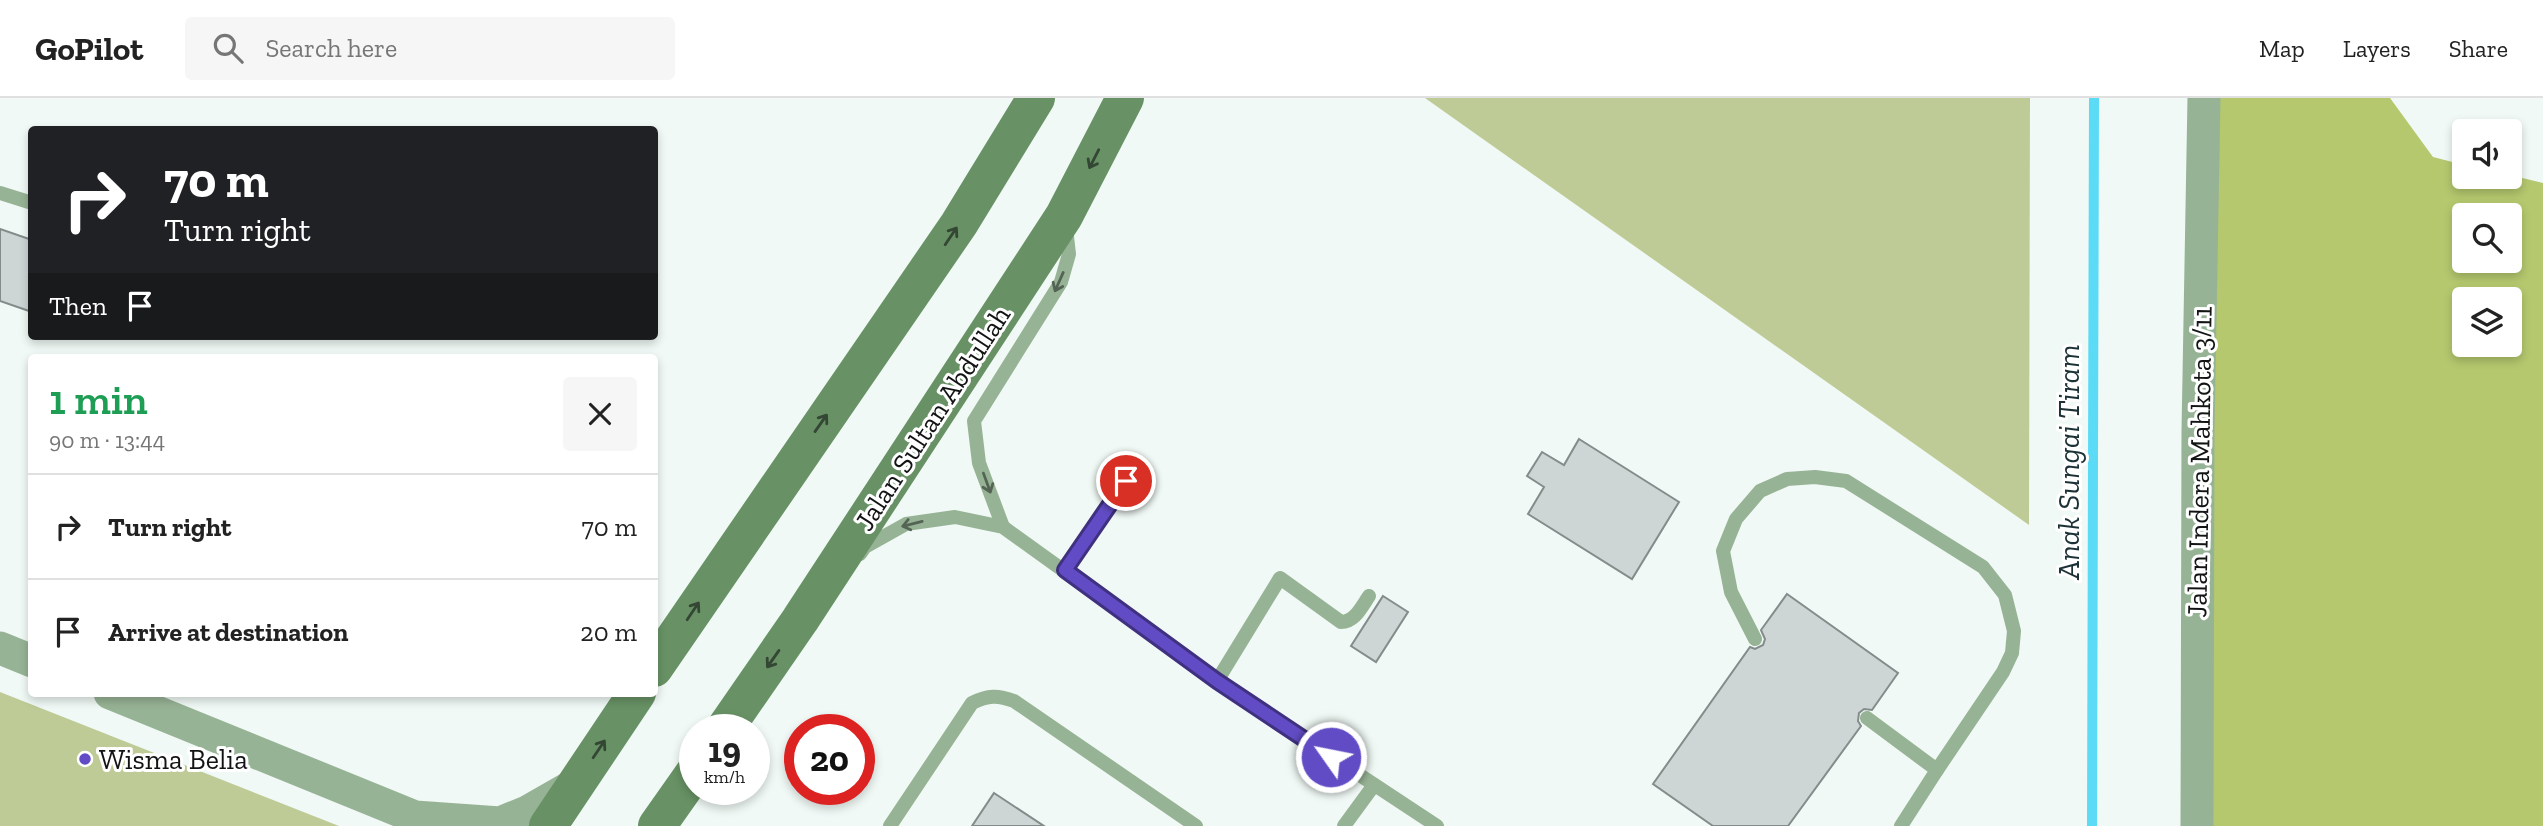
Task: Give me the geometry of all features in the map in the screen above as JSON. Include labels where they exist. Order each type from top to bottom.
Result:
[{"type":"main road","points":[[658,662],[959,224],[1036,98]]},
{"type":"main road","name":"Jalan Sultan Abdullah","points":[[735,714],[800,620],[1064,216],[1125,98]]},
{"type":"main road","points":[[548,826],[634,697]]},
{"type":"main road","points":[[657,826],[679,795]]},
{"type":"street","name":"Jalan Indera Mahkota 3/11","points":[[2197,826],[2198,431],[2204,98]]},
{"type":"street","points":[[0,648],[28,659]]},
{"type":"street","points":[[120,697],[420,822],[500,823],[527,813],[576,784]]},
{"type":"lane","points":[[0,193],[28,202]]},
{"type":"lane","points":[[1003,527],[979,463],[974,421],[1061,282],[1069,254],[1064,216]]},
{"type":"lane","points":[[1755,639],[1731,592],[1723,551],[1736,519],[1760,491],[1787,480],[1815,477],[1846,481],[1983,567],[2005,595],[2014,631],[2012,653],[2003,672],[1901,826]]},
{"type":"lane","points":[[1065,570],[1126,481]]},
{"type":"lane","points":[[800,620],[865,547],[906,524],[955,517],[1003,527],[1217,681],[1437,826]]},
{"type":"lane","points":[[1217,681],[1280,578],[1341,622],[1348,622],[1353,618],[1369,596]]},
{"type":"lane","points":[[890,826],[972,703],[986,696],[1000,696],[1014,701],[1196,826]]},
{"type":"lane","points":[[1867,718],[1937,770]]},
{"type":"lane","points":[[1344,826],[1374,785]]},
{"type":"green space","points":[[1425,98],[2030,98],[2029,525]]},
{"type":"green space","points":[[2213,98],[2390,98],[2433,157],[2452,162],[2452,189],[2522,189],[2522,178],[2543,183],[2543,826],[2199,826]]},
{"type":"green space","name":"Wisma Belia","points":[[0,692],[339,826],[0,826]]},
{"type":"building","points":[[0,229],[28,239],[28,311],[0,301]]},
{"type":"building","points":[[1579,439],[1679,502],[1632,579],[1528,514],[1544,487],[1527,476],[1542,452],[1564,465]]},
{"type":"building","points":[[1787,594],[1898,673],[1872,710],[1864,709],[1859,713],[1858,721],[1861,726],[1788,826],[1713,826],[1653,784],[1750,647],[1755,649],[1763,645],[1765,639],[1761,630]]},
{"type":"building","points":[[1383,596],[1408,612],[1376,662],[1351,646]]},
{"type":"building","points":[[994,793],[1044,826],[972,826]]},
{"type":"waterway","name":"Anak Sungai Tiram","points":[[2092,826],[2094,98]]},
{"type":"place","name":"Wisma Belia","points":[[85,759]]},
{"type":"route","points":[[1126,481],[1065,570],[1217,681],[1331,757]]}]
